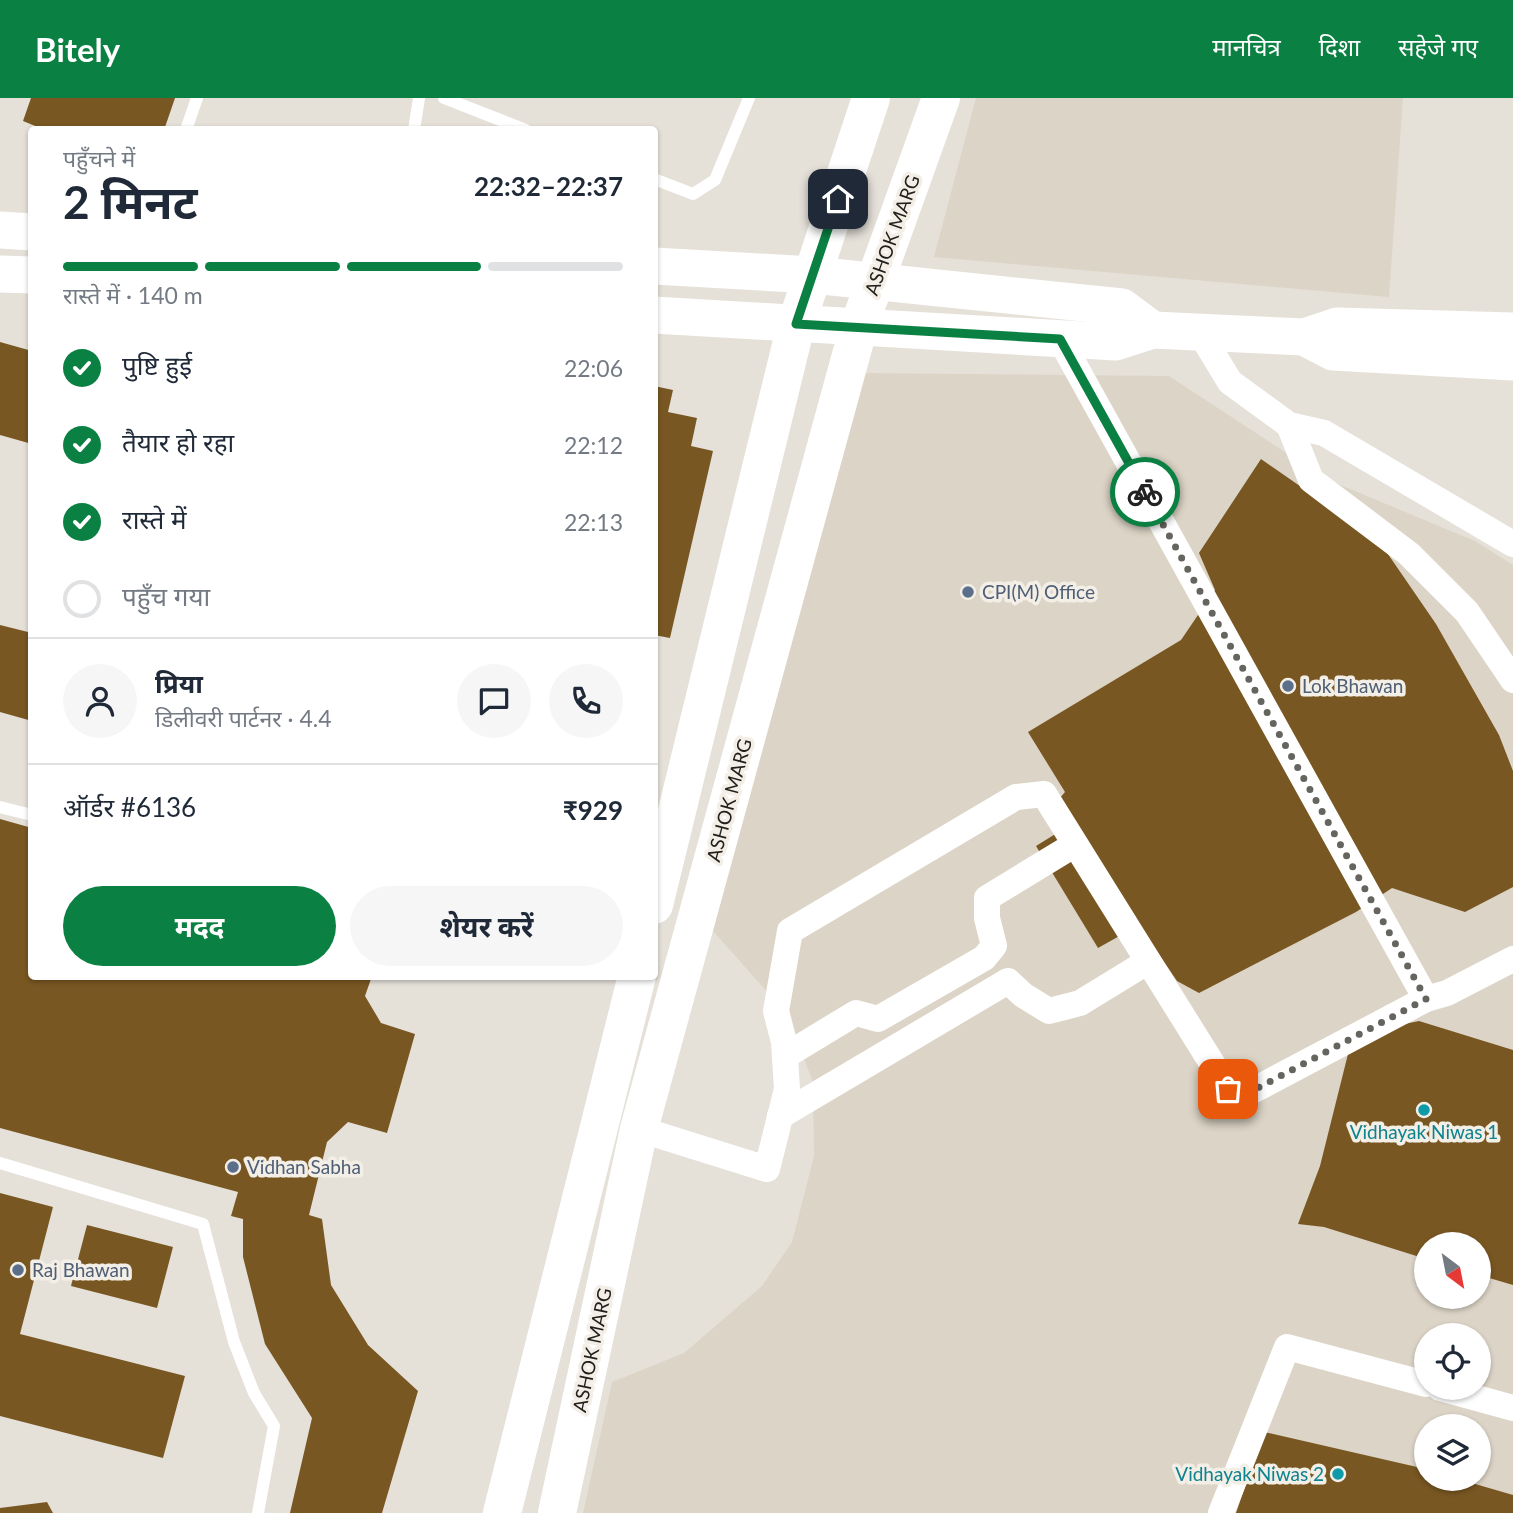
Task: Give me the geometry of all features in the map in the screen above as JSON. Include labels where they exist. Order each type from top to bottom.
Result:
[{"type":"main road","points":[[658,889],[796,324],[871,98]]},
{"type":"main road","name":"ASHOK MARG","points":[[557,1513],[639,1129],[859,326],[941,98]]},
{"type":"main road","points":[[502,1513],[636,980]]},
{"type":"main road","points":[[602,1119],[639,1129]]},
{"type":"street","points":[[0,230],[28,232]]},
{"type":"street","points":[[658,266],[813,275],[1122,307],[1153,330]]},
{"type":"street","points":[[0,274],[28,275]]},
{"type":"street","points":[[658,315],[1116,342],[1153,330],[1304,337],[1337,326],[1513,331]]},
{"type":"street","points":[[1199,331],[1230,382],[1289,425],[1324,433],[1513,544]]},
{"type":"street","points":[[1304,337],[1334,352],[1513,362]]},
{"type":"street","points":[[1060,339],[1426,999]]},
{"type":"street","points":[[1289,425],[1311,480],[1409,554],[1467,612],[1513,680]]},
{"type":"street","points":[[639,1129],[766,1169],[787,1089],[784,1042],[776,1011],[790,931],[1016,797],[1044,793],[1228,1089],[1254,1090],[1426,999],[1447,993],[1513,959]]},
{"type":"street","points":[[785,1056],[856,1013],[878,1019],[984,958],[994,946],[987,918],[987,898],[1074,845]]},
{"type":"street","points":[[780,1116],[1008,981],[1023,995],[1049,1011],[1080,1003],[1147,962]]},
{"type":"street","points":[[1221,1513],[1287,1347],[1414,1381]]},
{"type":"street","points":[[1484,1400],[1513,1408]]},
{"type":"lane","points":[[188,126],[197,98]]},
{"type":"lane","points":[[415,126],[419,98]]},
{"type":"lane","points":[[444,98],[516,126]]},
{"type":"lane","points":[[658,181],[693,194],[715,180],[749,98]]},
{"type":"lane","points":[[0,807],[28,814]]},
{"type":"lane","points":[[0,1163],[204,1224],[234,1342],[254,1393],[274,1426],[258,1513]]},
{"type":"shaded area","points":[[976,98],[1403,98],[1389,297],[934,257]]},
{"type":"shaded area","points":[[862,373],[1169,376],[1326,479],[1475,541],[1513,565],[1513,1513],[583,1513],[612,1382],[684,1353],[762,1286],[792,1242],[814,1156],[813,1082],[786,1013],[713,931]]},
{"type":"building","points":[[31,98],[175,98],[165,126],[35,126],[23,121]]},
{"type":"building","points":[[0,342],[28,350],[28,443],[0,435]]},
{"type":"building","points":[[658,387],[673,390],[668,412],[697,418],[691,446],[713,451],[670,638],[658,636]]},
{"type":"building","name":"Lok Bhawan","points":[[1261,459],[1379,541],[1436,624],[1499,735],[1513,771],[1513,887],[1465,912],[1392,888],[1356,912],[1199,993],[1177,981],[1139,925],[1098,948],[1036,846],[1073,823],[1059,799],[1065,792],[1028,732],[1181,640],[1215,590],[1199,553]]},
{"type":"building","points":[[0,625],[28,632],[28,720],[0,712]]},
{"type":"building","name":"Vidhan Sabha","points":[[0,819],[28,827],[28,980],[371,980],[365,996],[381,1023],[415,1034],[387,1133],[348,1122],[327,1142],[309,1215],[322,1219],[331,1285],[368,1345],[418,1391],[382,1513],[290,1513],[312,1418],[265,1344],[243,1257],[243,1219],[231,1216],[238,1192],[0,1128]]},
{"type":"building","name":"Vidhayak Niwas 1","points":[[1419,1021],[1513,1050],[1513,1285],[1491,1279],[1491,1232],[1414,1232],[1414,1255],[1324,1227],[1298,1224],[1320,1166],[1348,1054],[1390,1027]]},
{"type":"building","name":"Raj Bhawan","points":[[0,1193],[53,1207],[20,1334],[185,1376],[163,1458],[0,1416]]},
{"type":"building","points":[[87,1225],[173,1247],[157,1308],[71,1286]]},
{"type":"building","name":"Vidhayak Niwas 2","points":[[1264,1432],[1414,1466],[1414,1491],[1491,1491],[1491,1489],[1513,1495],[1513,1513],[1236,1513]]},
{"type":"building","points":[[47,1502],[53,1513],[0,1513],[0,1508]]},
{"type":"way so far","points":[[1145,492],[1426,999],[1254,1090],[1228,1089]]},
{"type":"place","name":"CPI(M) Office","points":[[968,592]]},
{"type":"place","name":"Lok Bhawan","points":[[1288,686]]},
{"type":"place","name":"Vidhayak Niwas 1","points":[[1424,1110]]},
{"type":"place","name":"Vidhan Sabha","points":[[233,1167]]},
{"type":"place","name":"Raj Bhawan","points":[[18,1270]]},
{"type":"place","name":"Vidhayak Niwas 2","points":[[1338,1474]]},
{"type":"route","points":[[838,199],[796,324],[1060,339],[1145,492]]}]
